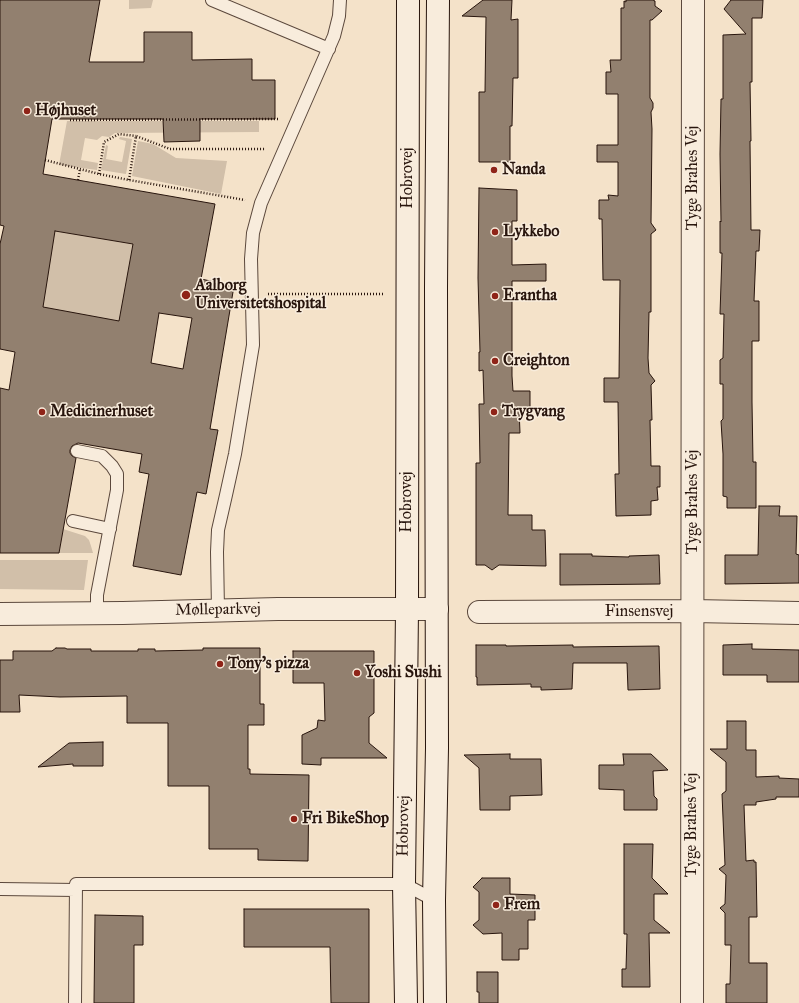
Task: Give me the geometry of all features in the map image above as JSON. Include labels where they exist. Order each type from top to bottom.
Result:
[{"type":"main road","name":"Hobrovej","points":[[406,1003],[404,884],[407,609],[408,0]]},
{"type":"main road","name":"Hobrovej","points":[[435,1003],[434,900],[437,609],[436,288],[438,0]]},
{"type":"main road","name":"Tyge Brahes Vej","points":[[692,1003],[693,0]]},
{"type":"main road","name":"Mølleparkvej","points":[[0,614],[218,610],[437,609]]},
{"type":"main road","name":"Finsensvej","points":[[479,612],[693,611],[799,613]]},
{"type":"lane","points":[[212,0],[329,49]]},
{"type":"lane","points":[[218,610],[218,530],[235,454],[253,345],[251,259],[253,233],[261,203],[334,36],[340,16],[340,0]]},
{"type":"lane","points":[[77,451],[102,456],[112,466],[117,474],[117,490],[97,595],[97,613]]},
{"type":"lane","points":[[73,521],[110,529]]},
{"type":"lane","points":[[76,1003],[76,884],[404,884],[434,900]]},
{"type":"lane","points":[[0,889],[76,890]]},
{"type":"path","points":[[70,120],[297,119]]},
{"type":"path","points":[[99,174],[104,142],[119,134],[136,136],[170,150],[285,149]]},
{"type":"path","points":[[129,180],[136,136]]},
{"type":"path","points":[[45,160],[129,180],[261,203]]},
{"type":"path","points":[[78,180],[80,169]]},
{"type":"path","points":[[252,294],[386,294]]},
{"type":"shaded area","points":[[129,0],[153,0],[151,8],[129,9]]},
{"type":"shaded area","points":[[67,121],[259,121],[259,132],[115,133],[109,137],[102,136],[97,140],[85,138],[81,160],[98,163],[97,170],[59,165]]},
{"type":"shaded area","points":[[120,137],[132,139],[126,174],[101,170],[106,145],[108,146],[106,159],[122,162],[126,141],[119,139]]},
{"type":"shaded area","points":[[138,141],[153,144],[176,158],[227,161],[221,194],[132,176]]},
{"type":"shaded area","points":[[19,225],[205,256],[201,279],[129,267],[116,341],[43,307]]},
{"type":"shaded area","points":[[63,529],[85,536],[89,540],[93,553],[59,553]]},
{"type":"shaded area","points":[[0,560],[88,560],[84,590],[0,589]]},
{"type":"building","points":[[0,0],[100,0],[89,62],[144,62],[144,32],[192,32],[192,60],[252,59],[252,80],[275,80],[275,119],[200,119],[200,141],[164,142],[163,119],[52,119],[43,174],[215,204],[201,279],[234,286],[210,429],[218,430],[206,494],[197,492],[181,575],[133,566],[149,474],[139,472],[142,454],[78,443],[72,446],[70,450],[72,456],[76,458],[59,553],[0,553],[0,388],[9,390],[15,352],[0,349],[0,244],[4,226],[0,225]],"holes":[[[55,231],[133,244],[119,321],[43,307]],[[159,313],[192,318],[183,369],[151,363]]]},
{"type":"building","points":[[483,0],[512,0],[511,20],[518,19],[518,78],[513,78],[512,126],[510,126],[510,162],[479,162],[479,92],[485,92],[486,17],[462,16]]},
{"type":"building","points":[[626,0],[654,0],[655,6],[662,11],[650,20],[650,98],[653,103],[651,112],[651,223],[656,230],[651,234],[651,312],[649,312],[648,358],[649,373],[655,381],[651,385],[651,466],[660,466],[660,487],[657,487],[658,500],[651,501],[651,515],[616,516],[615,474],[619,474],[618,402],[604,402],[604,378],[619,378],[620,280],[603,280],[602,219],[599,219],[599,200],[609,200],[608,195],[618,196],[618,162],[597,162],[597,145],[618,145],[618,94],[606,94],[606,72],[611,72],[610,60],[621,60],[621,8],[624,8],[624,1],[626,2]]},
{"type":"building","points":[[731,0],[763,0],[762,18],[752,18],[752,82],[750,82],[751,230],[760,230],[759,251],[756,251],[754,301],[759,301],[759,341],[752,341],[753,462],[756,462],[756,508],[727,508],[727,497],[723,496],[721,421],[723,419],[723,384],[720,384],[720,360],[723,358],[724,314],[720,314],[722,253],[720,253],[720,154],[721,99],[723,99],[723,35],[746,34],[724,9]]},
{"type":"building","points":[[479,188],[517,190],[517,221],[512,221],[512,265],[546,264],[546,281],[512,281],[513,391],[530,391],[530,408],[519,408],[520,433],[509,433],[508,515],[532,515],[532,530],[545,530],[546,566],[499,565],[492,570],[485,565],[476,565],[476,463],[480,463],[479,404],[484,404],[483,370],[479,371]]},
{"type":"building","points":[[759,506],[780,506],[779,516],[797,516],[796,554],[799,555],[799,583],[725,584],[725,555],[758,555]]},
{"type":"building","points":[[560,554],[592,554],[592,556],[629,557],[659,555],[660,584],[560,585]]},
{"type":"building","points":[[752,644],[752,649],[799,650],[799,682],[767,682],[767,675],[723,675],[723,645]]},
{"type":"building","points":[[476,645],[573,645],[573,647],[659,646],[660,689],[628,690],[627,663],[573,663],[572,689],[541,690],[541,687],[531,687],[531,684],[477,685]]},
{"type":"building","points":[[56,648],[91,649],[91,651],[138,651],[138,649],[155,649],[155,651],[203,650],[203,648],[260,648],[260,704],[264,704],[264,725],[248,725],[248,769],[250,769],[250,774],[309,775],[308,861],[258,860],[258,849],[209,849],[209,786],[168,786],[168,723],[127,723],[127,696],[60,697],[19,695],[20,712],[0,712],[0,660],[13,660],[13,651],[52,651]]},
{"type":"building","points":[[293,651],[374,651],[374,713],[369,717],[369,743],[387,758],[321,758],[321,765],[302,764],[302,735],[317,728],[318,720],[325,721],[324,683],[293,683]]},
{"type":"building","points":[[727,721],[746,721],[746,750],[756,750],[756,777],[779,776],[779,778],[799,779],[799,797],[776,797],[776,799],[756,802],[756,805],[744,805],[746,861],[754,860],[754,862],[756,862],[757,917],[749,917],[749,963],[767,963],[767,1003],[726,1003],[726,984],[730,984],[731,945],[725,945],[725,913],[720,908],[725,904],[726,875],[719,869],[725,865],[722,794],[726,791],[726,762],[710,749],[727,749]]},
{"type":"building","points":[[103,742],[103,766],[73,766],[73,764],[38,767],[69,743]]},
{"type":"building","points":[[510,754],[510,759],[541,759],[542,795],[510,796],[510,810],[480,810],[479,768],[464,755]]},
{"type":"building","points":[[623,754],[651,754],[668,770],[653,771],[654,796],[657,799],[657,810],[624,810],[624,790],[599,789],[599,765],[624,765]]},
{"type":"building","points":[[624,844],[653,844],[652,878],[668,894],[654,894],[654,920],[670,933],[649,933],[650,987],[622,987],[622,969],[626,969],[627,934],[624,934]]},
{"type":"building","points":[[482,878],[510,878],[510,894],[535,895],[535,920],[528,920],[528,949],[519,949],[519,960],[502,960],[502,933],[483,934],[473,925],[479,920],[479,892],[473,887]]},
{"type":"building","points":[[244,909],[369,909],[369,1003],[331,1003],[330,947],[244,947]]},
{"type":"building","points":[[95,915],[143,916],[143,945],[134,945],[134,1003],[94,1003]]},
{"type":"building","points":[[477,972],[498,972],[498,1003],[479,1003],[479,992],[477,992]]},
{"type":"place","name":"Højhuset","points":[[27,111]]},
{"type":"place","name":"Nanda","points":[[494,170]]},
{"type":"place","name":"Lykkebo","points":[[495,232]]},
{"type":"place","name":"Aalborg Universitetshospital","points":[[186,295]]},
{"type":"place","name":"Erantha","points":[[495,296]]},
{"type":"place","name":"Creighton","points":[[495,361]]},
{"type":"place","name":"Medicinerhuset","points":[[42,412]]},
{"type":"place","name":"Trygvang","points":[[494,412]]},
{"type":"place","name":"Tony's pizza","points":[[220,664]]},
{"type":"place","name":"Yoshi Sushi","points":[[357,673]]},
{"type":"place","name":"Fri BikeShop","points":[[294,819]]},
{"type":"place","name":"Frem","points":[[496,905]]}]
